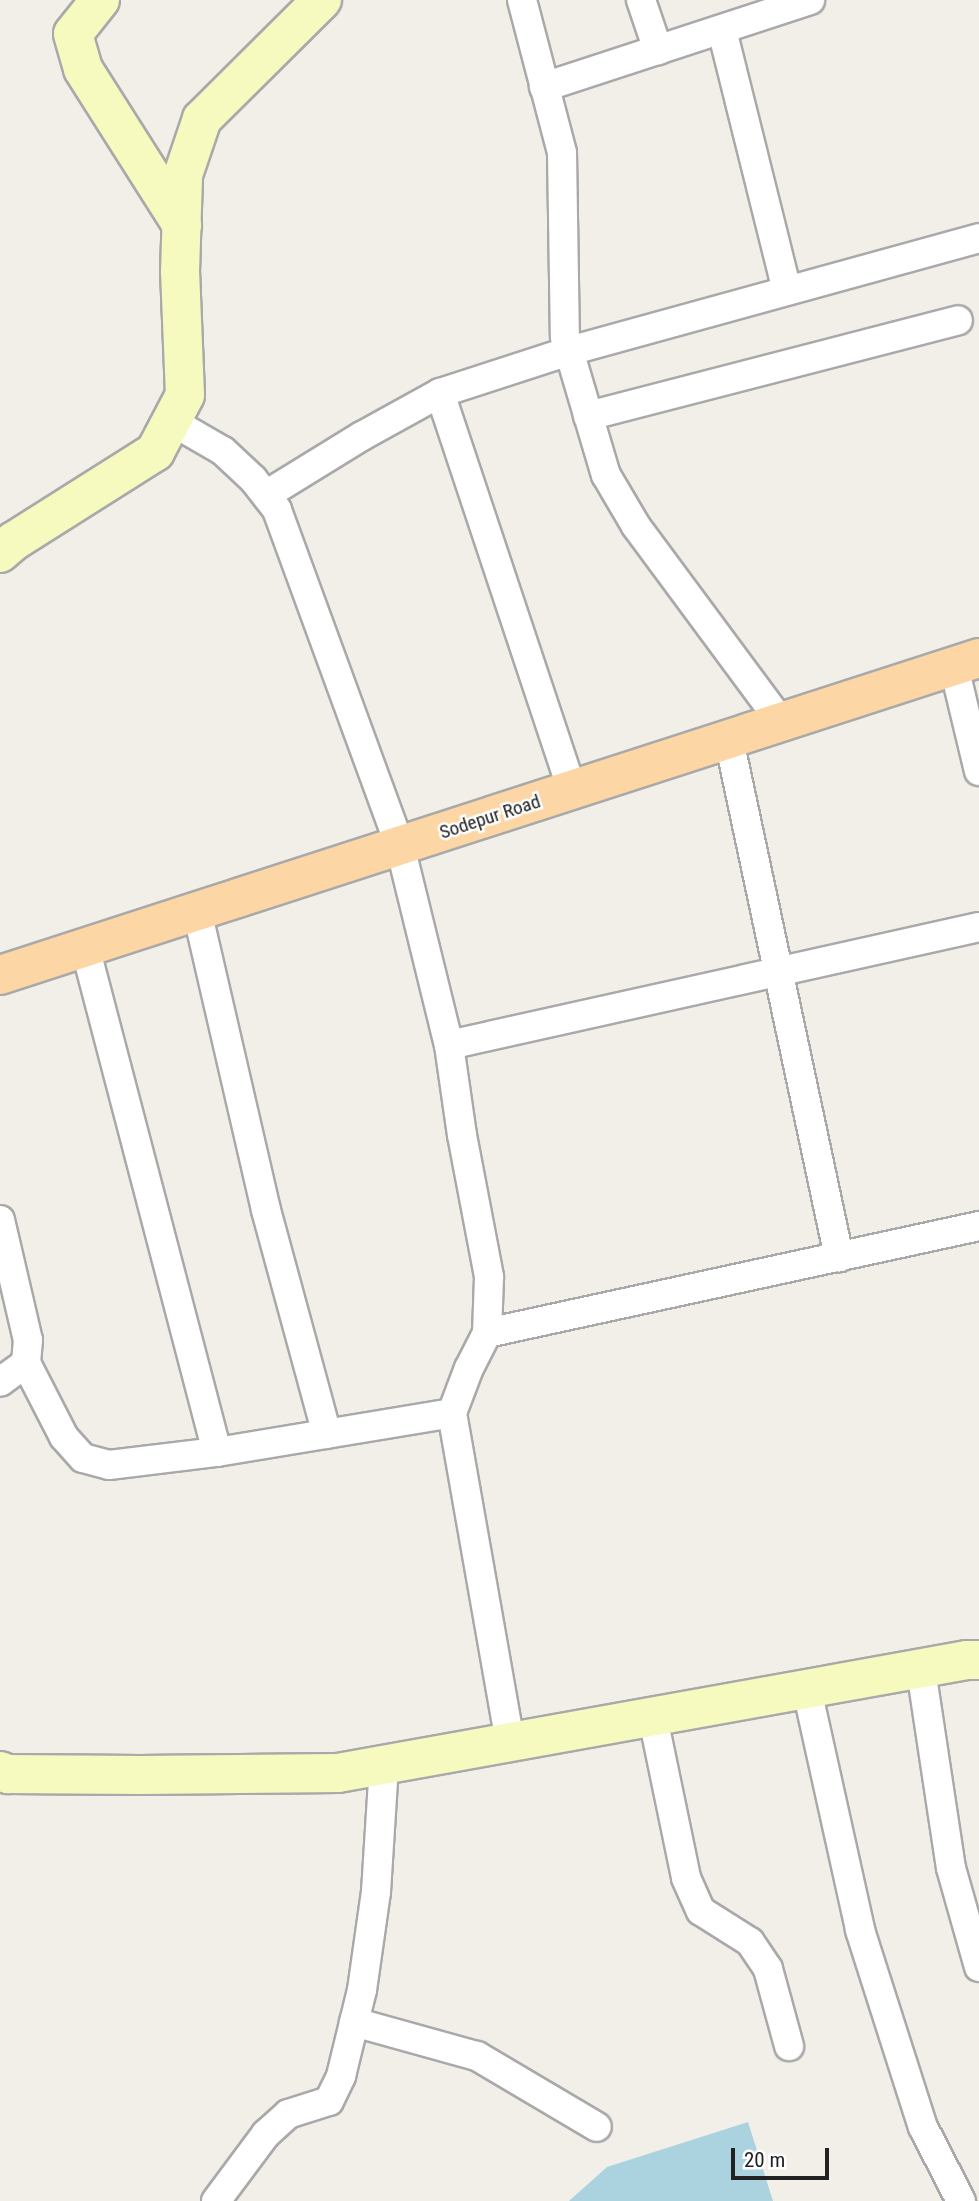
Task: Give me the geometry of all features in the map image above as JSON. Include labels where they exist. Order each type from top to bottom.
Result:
[{"type":"main road","name":"Sodepur Road","points":[[0,975],[967,663]]},
{"type":"street","points":[[100,0],[73,34],[83,69],[182,225]]},
{"type":"street","points":[[0,553],[14,541],[155,452],[185,395],[183,175],[202,119],[322,0]]},
{"type":"street","points":[[522,0],[562,153],[565,337],[606,475],[636,526],[782,723]]},
{"type":"street","points":[[640,0],[658,50]]},
{"type":"street","points":[[544,87],[810,0]]},
{"type":"street","points":[[722,30],[787,290]]},
{"type":"street","points":[[266,495],[362,436],[440,393],[569,351],[979,238]]},
{"type":"street","points":[[589,416],[958,320]]},
{"type":"street","points":[[440,393],[572,790]]},
{"type":"street","points":[[171,421],[223,452],[266,495],[277,510],[400,846],[449,1045],[489,1277],[487,1333],[469,1368],[452,1413],[510,1744]]},
{"type":"street","points":[[967,663],[979,771]]},
{"type":"street","points":[[729,740],[839,1257]]},
{"type":"street","points":[[197,911],[266,1210],[327,1434]]},
{"type":"street","points":[[449,1045],[979,927]]},
{"type":"street","points":[[85,947],[217,1452]]},
{"type":"street","points":[[0,1220],[24,1317],[28,1340],[26,1363],[64,1437],[83,1458],[109,1465],[217,1452],[452,1413]]},
{"type":"street","points":[[487,1333],[979,1226]]},
{"type":"street","points":[[0,1382],[26,1363]]},
{"type":"street","points":[[0,1771],[8,1774],[127,1775],[338,1773],[979,1660]]},
{"type":"street","points":[[921,1670],[951,1868],[979,1967]]},
{"type":"street","points":[[807,1690],[860,1930],[923,2127],[961,2201]]},
{"type":"street","points":[[653,1718],[686,1878],[701,1911],[750,1942],[768,1969],[789,2046]]},
{"type":"street","points":[[216,2201],[266,2134],[288,2114],[329,2101],[341,2076],[354,2022],[376,1892],[384,1765]]},
{"type":"street","points":[[354,2022],[477,2056],[597,2127]]},
{"type":"water","points":[[748,2122],[773,2201],[569,2201],[607,2167]]}]
